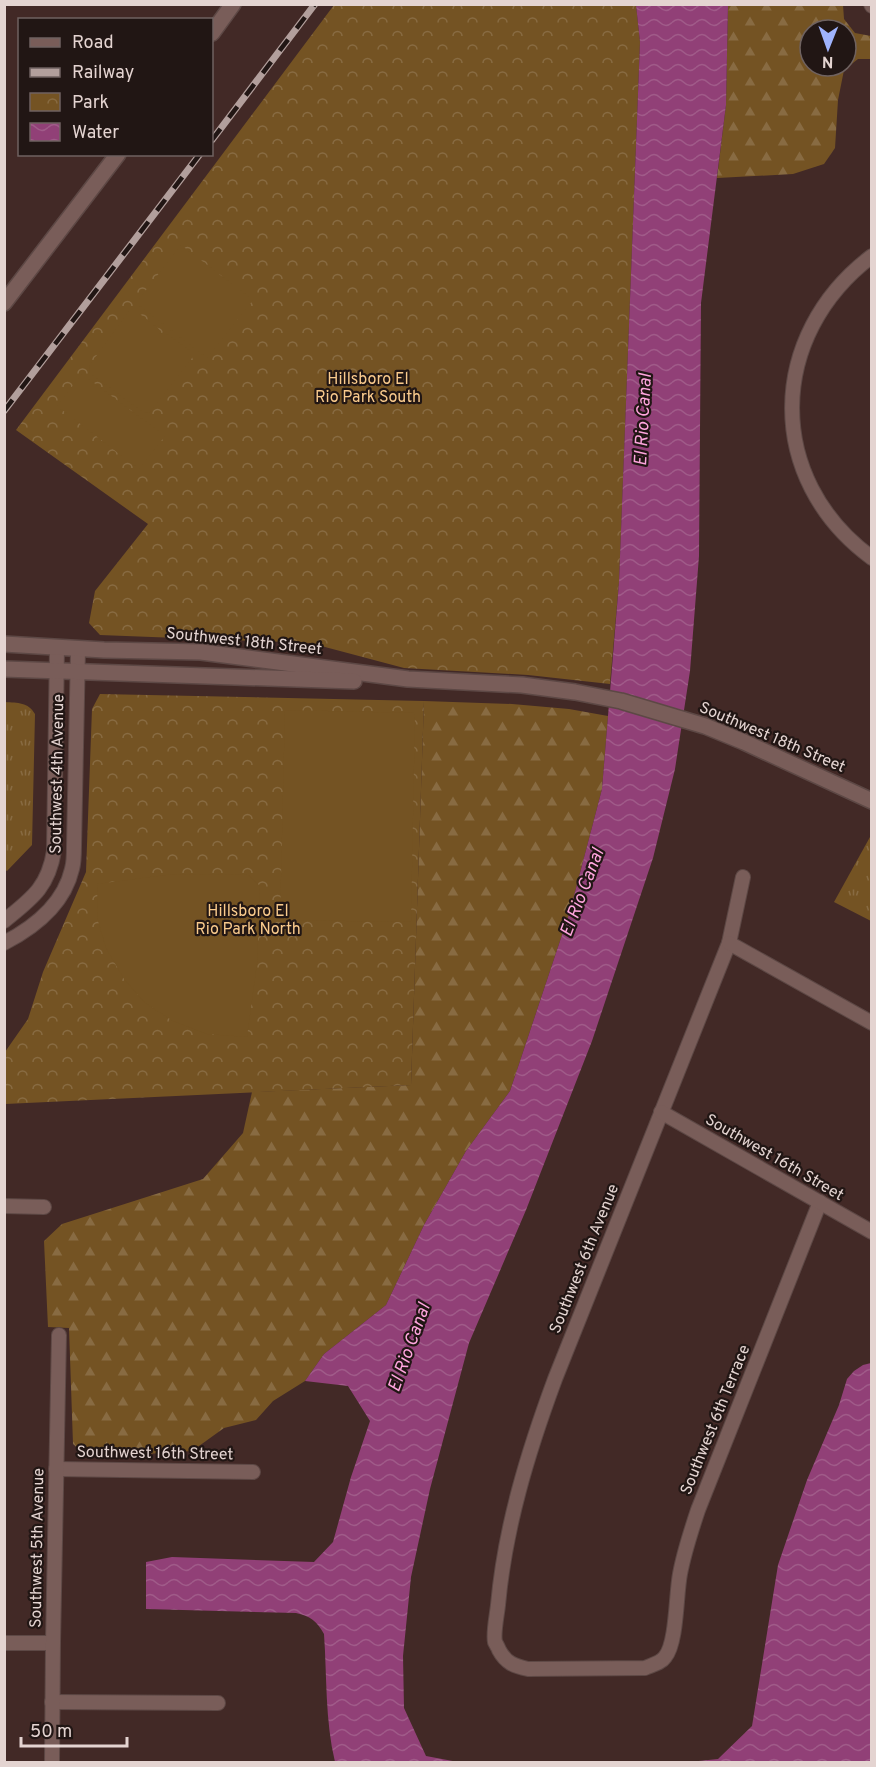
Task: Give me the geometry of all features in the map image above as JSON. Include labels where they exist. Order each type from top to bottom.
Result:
[{"type":"main road","points":[[213,32],[233,4]]},
{"type":"main road","points":[[4,303],[116,156]]},
{"type":"main road","name":"Southwest 18th Street","points":[[4,644],[78,649],[201,652],[408,679],[522,685],[575,692],[621,701],[705,726],[744,741],[872,801]]},
{"type":"main road","name":"Southwest 18th Street","points":[[4,669],[351,681],[408,679]]},
{"type":"street","points":[[872,256],[845,278],[817,315],[799,357],[792,403],[797,449],[813,492],[839,530],[872,558]]},
{"type":"street","name":"Southwest 4th Avenue","points":[[4,921],[33,898],[42,887],[48,876],[54,851],[57,647]]},
{"type":"street","name":"Southwest 4th Avenue","points":[[6,940],[56,905],[72,869],[78,649]]},
{"type":"street","name":"Southwest 6th Avenue","points":[[666,1657],[659,1663],[645,1668],[528,1669],[514,1666],[504,1659],[495,1642],[498,1600],[508,1536],[536,1430],[729,942],[743,877]]},
{"type":"street","points":[[33,898],[46,914]]},
{"type":"street","points":[[729,942],[872,1023]]},
{"type":"street","name":"Southwest 16th Street","points":[[661,1112],[872,1232]]},
{"type":"street","name":"Southwest 6th Terrace","points":[[666,1657],[673,1639],[680,1573],[695,1518],[820,1202]]},
{"type":"street","points":[[4,1206],[44,1207]]},
{"type":"street","name":"Southwest 5th Avenue","points":[[52,1762],[59,1335]]},
{"type":"street","name":"Southwest 16th Street","points":[[56,1469],[253,1472]]},
{"type":"street","points":[[4,1643],[53,1643]]},
{"type":"street","points":[[52,1702],[219,1703]]},
{"type":"green space","name":"Hillsboro El Rio Park South","points":[[334,5],[636,5],[640,42],[619,582],[610,684],[528,675],[404,668],[310,643],[100,635],[89,623],[95,591],[148,524],[16,430]]},
{"type":"green space","points":[[728,5],[843,5],[844,18],[798,18],[798,78],[842,78],[838,100],[835,148],[824,164],[793,174],[717,178],[726,105]]},
{"type":"green space","points":[[858,34],[871,36],[871,59],[858,59]]},
{"type":"green space","points":[[181,245],[253,300],[207,358],[136,303]]},
{"type":"green space","points":[[129,311],[136,311],[159,329],[159,334],[164,332],[192,352],[192,358],[150,412],[144,413],[90,373],[89,366]]},
{"type":"green space","points":[[82,374],[165,436],[139,469],[57,406]]},
{"type":"green space","name":"Hillsboro El Rio Park North","points":[[100,694],[424,701],[411,1085],[5,1104],[5,1052],[28,1019],[43,972],[86,872],[92,709]]},
{"type":"green space","points":[[424,701],[512,704],[569,709],[608,716],[602,789],[570,911],[510,1091],[466,1151],[424,1225],[386,1305],[324,1354],[305,1381],[273,1401],[256,1420],[224,1428],[192,1451],[101,1457],[84,1454],[73,1444],[69,1328],[48,1327],[44,1241],[62,1224],[203,1179],[243,1133],[252,1092],[411,1085]]},
{"type":"green space","points":[[5,702],[26,705],[35,714],[32,845],[7,871],[4,869]]},
{"type":"green space","points":[[285,710],[415,713],[411,922],[280,920]]},
{"type":"green space","points":[[870,837],[872,838],[871,921],[834,902]]},
{"type":"green space","points":[[173,874],[248,875],[260,886],[257,963],[247,1037],[207,1034],[173,1021],[145,1003],[124,979],[106,948],[98,921],[97,884]]},
{"type":"water","name":"El Rio Canal","points":[[636,5],[728,5],[726,105],[701,303],[699,556],[690,671],[675,769],[653,858],[592,1041],[526,1210],[469,1343],[430,1489],[411,1577],[403,1656],[404,1708],[426,1756],[458,1762],[335,1762],[328,1714],[324,1634],[316,1622],[296,1613],[146,1609],[146,1562],[172,1557],[314,1562],[333,1542],[370,1421],[348,1386],[305,1381],[324,1354],[386,1305],[424,1225],[466,1151],[510,1091],[570,911],[602,789],[619,582],[640,42]]},
{"type":"water","points":[[871,1363],[871,1762],[689,1762],[718,1759],[752,1726],[778,1565],[807,1480],[839,1405],[847,1379],[863,1365]]},
{"type":"railway","points":[[213,139],[315,4]]},
{"type":"railway","points":[[4,411],[198,156]]}]
